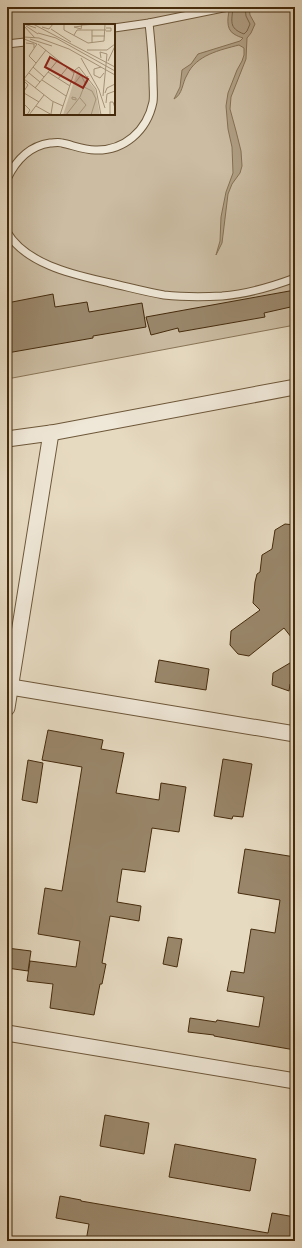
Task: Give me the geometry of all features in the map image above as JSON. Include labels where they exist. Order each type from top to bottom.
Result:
[{"type":"street","points":[[7,439],[51,433],[295,387]]},
{"type":"street","points":[[7,708],[51,433]]},
{"type":"street","points":[[11,687],[295,734]]},
{"type":"street","points":[[7,1033],[295,1081]]},
{"type":"lane","points":[[115,28],[149,23],[228,7]]},
{"type":"lane","points":[[7,179],[13,166],[25,153],[41,145],[59,142],[93,150],[110,149],[126,143],[140,132],[149,117],[153,101],[153,66],[149,23]]},
{"type":"lane","points":[[7,44],[24,42]]},
{"type":"lane","points":[[7,232],[19,246],[35,258],[58,268],[81,276],[134,289],[163,294],[193,297],[223,296],[273,286],[295,278]]},
{"type":"shaded area","points":[[7,7],[295,7],[295,325],[7,379],[7,121],[11,117],[7,91]]},
{"type":"water","points":[[230,7],[249,7],[250,15],[255,24],[247,38],[246,59],[231,97],[230,109],[241,151],[242,166],[240,173],[232,184],[228,194],[222,243],[216,255],[220,241],[221,217],[226,192],[233,173],[232,147],[228,129],[226,106],[228,93],[244,55],[244,48],[239,45],[217,51],[202,58],[191,68],[185,78],[179,94],[174,99],[180,87],[182,70],[191,64],[198,54],[240,41],[243,38],[237,36],[229,29],[228,22]]},
{"type":"building","points":[[295,290],[295,306],[264,313],[265,317],[179,332],[178,328],[151,335],[146,317]]},
{"type":"building","points":[[53,294],[55,307],[87,302],[89,312],[142,303],[146,327],[7,353],[7,303]]},
{"type":"building","points":[[285,524],[295,525],[295,642],[284,628],[249,656],[238,654],[230,645],[231,631],[260,610],[253,603],[255,582],[257,574],[260,572],[262,555],[272,549],[275,530]]},
{"type":"building","points":[[159,660],[209,669],[206,690],[155,682]]},
{"type":"building","points":[[295,660],[295,684],[290,684],[289,691],[272,685],[273,673]]},
{"type":"building","points":[[48,730],[103,740],[101,749],[124,753],[116,793],[159,800],[161,783],[186,787],[179,832],[152,828],[145,872],[122,869],[117,902],[141,906],[139,921],[110,916],[102,963],[106,964],[102,984],[100,984],[94,1015],[50,1008],[53,984],[27,981],[30,961],[76,967],[80,941],[38,934],[45,888],[62,891],[82,767],[42,760]]},
{"type":"building","points":[[223,759],[252,764],[243,817],[233,816],[232,819],[214,816]]},
{"type":"building","points":[[28,760],[43,763],[37,803],[22,800]]},
{"type":"building","points":[[245,849],[295,857],[295,1050],[214,1035],[188,1032],[190,1018],[216,1022],[217,1020],[259,1027],[264,997],[227,991],[231,971],[244,973],[251,929],[275,933],[280,900],[238,893]]},
{"type":"building","points":[[168,937],[182,939],[177,967],[163,964]]},
{"type":"building","points":[[7,948],[31,951],[28,971],[7,968]]},
{"type":"building","points":[[105,1115],[149,1123],[144,1154],[100,1146]]},
{"type":"building","points":[[175,1144],[256,1159],[250,1191],[169,1177]]},
{"type":"building","points":[[60,1196],[81,1201],[268,1233],[272,1213],[295,1217],[295,1241],[167,1241],[150,1238],[149,1241],[86,1241],[89,1224],[56,1218]]}]
